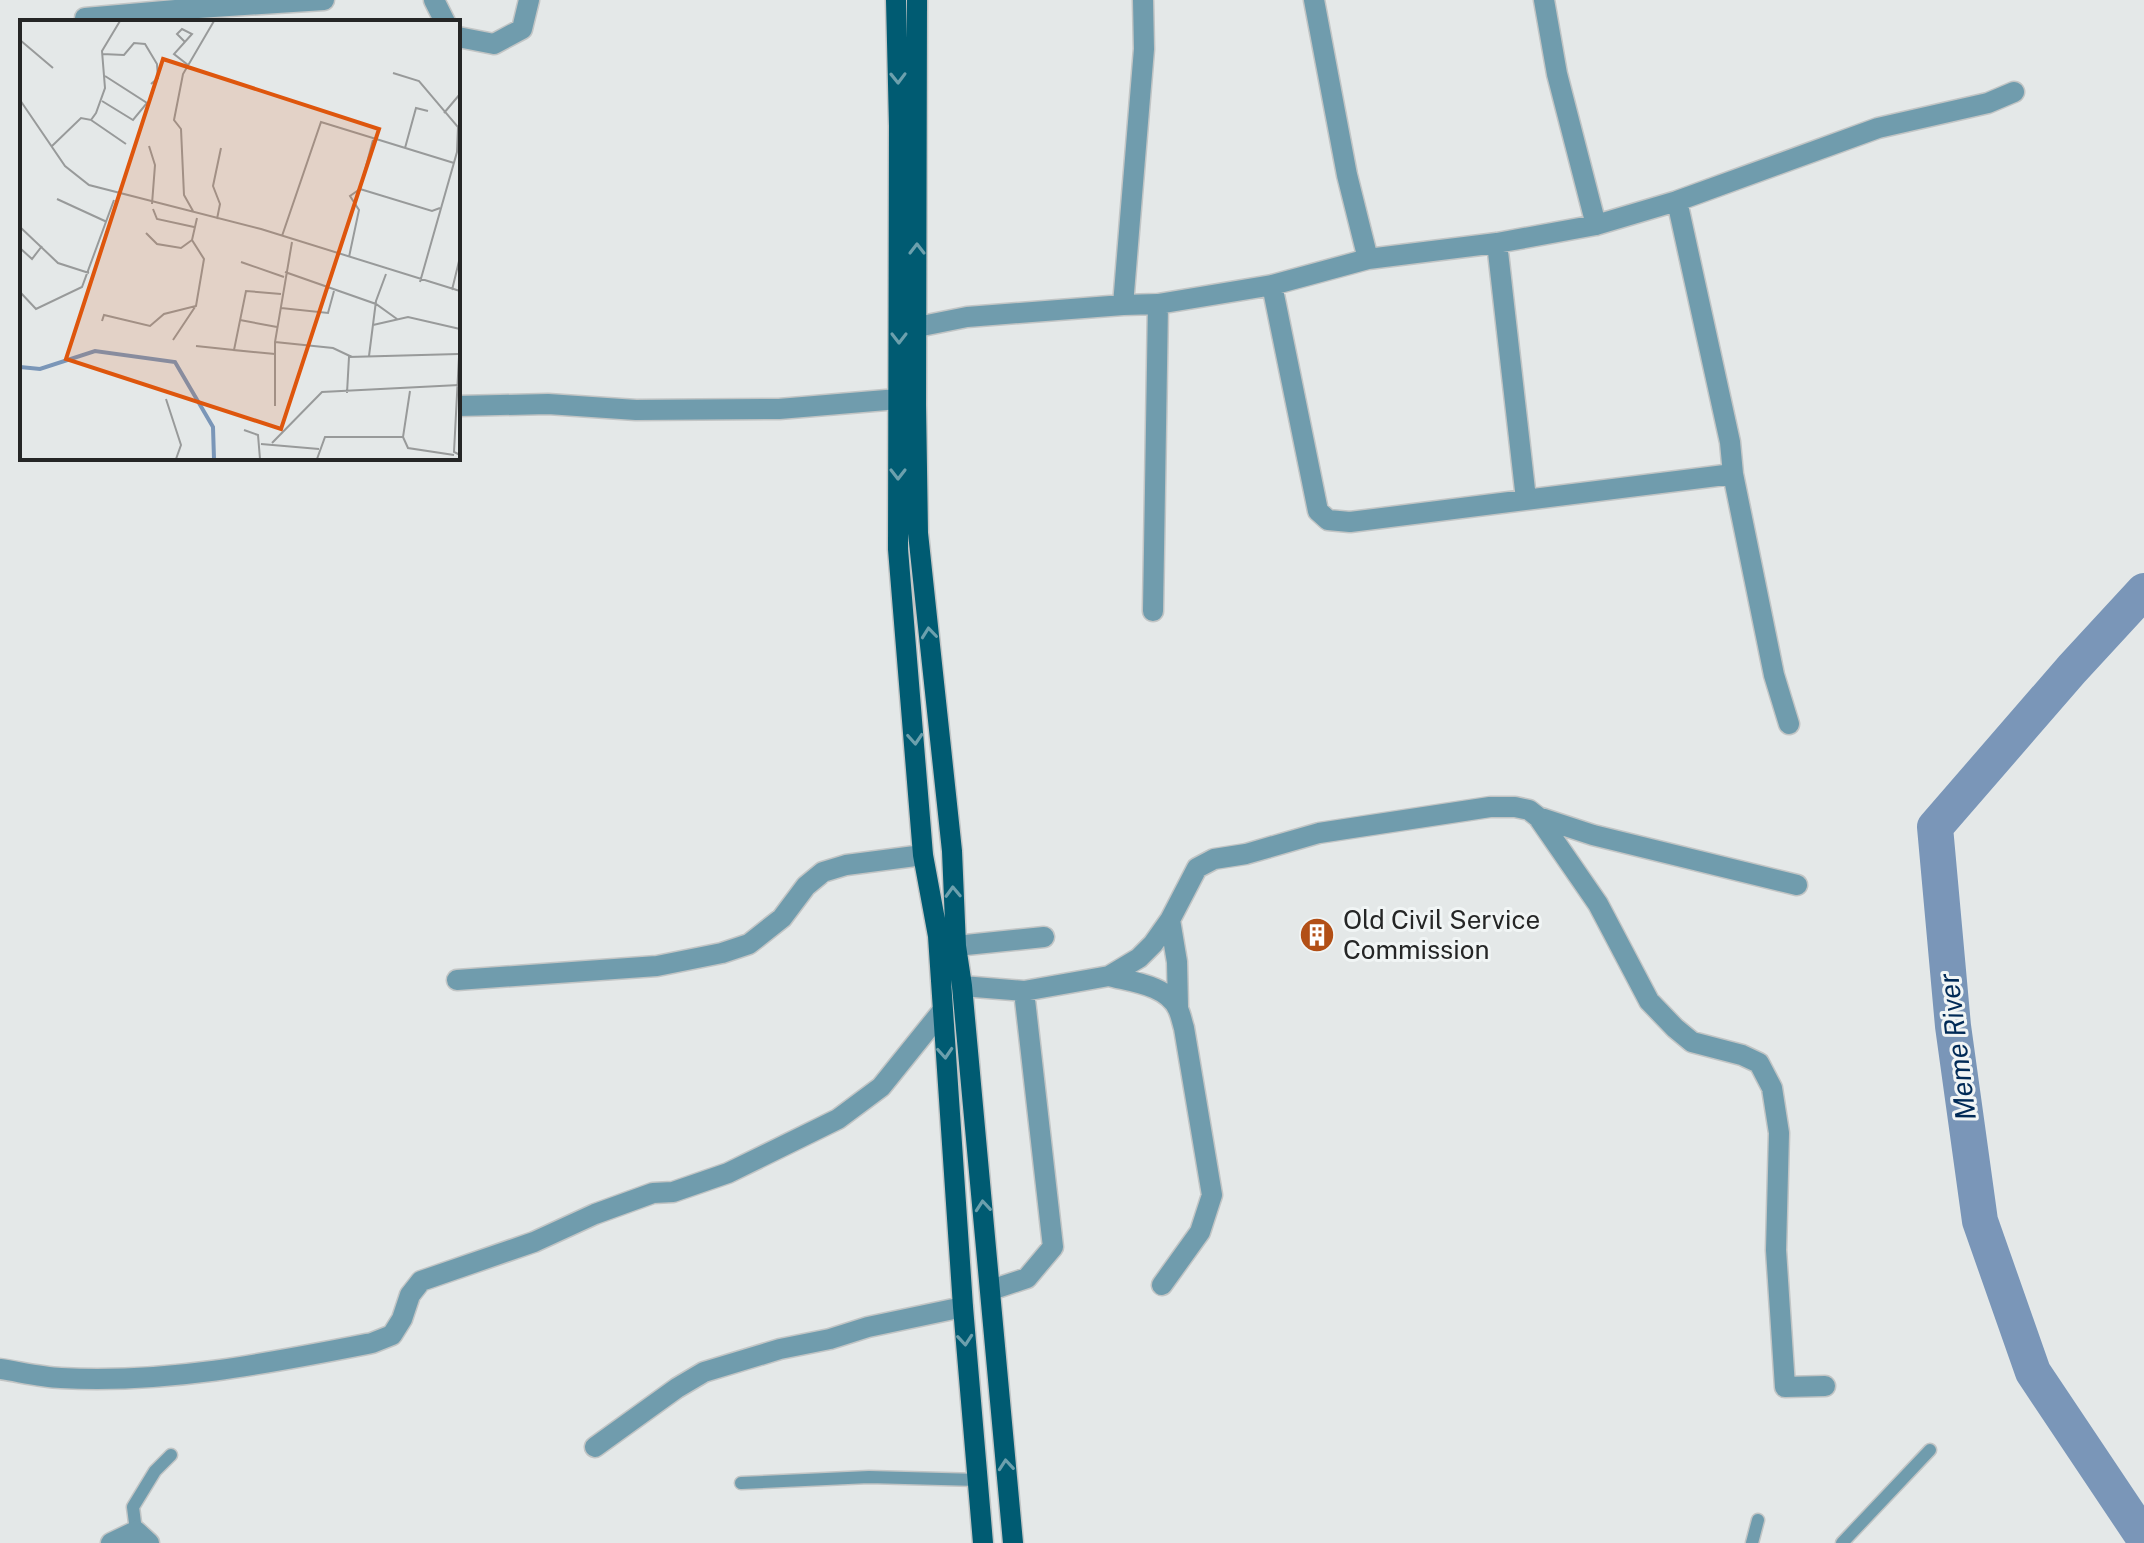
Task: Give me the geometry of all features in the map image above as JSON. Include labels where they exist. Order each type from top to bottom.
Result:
[{"type":"main road","points":[[896,0],[899,126],[898,549],[923,855],[938,936],[963,1307],[983,1543]]},
{"type":"main road","points":[[917,0],[918,533],[952,851],[956,946],[1013,1543]]},
{"type":"street","points":[[84,13],[324,0]]},
{"type":"street","points":[[434,0],[444,20]]},
{"type":"street","points":[[460,37],[494,44],[522,29],[529,0]]},
{"type":"street","points":[[1123,305],[1144,49],[1143,0]]},
{"type":"street","points":[[1314,0],[1347,175],[1368,259]]},
{"type":"street","points":[[1544,0],[1557,74],[1596,225]]},
{"type":"street","points":[[917,327],[967,317],[1158,304],[1272,285],[1368,259],[1497,243],[1596,225],[1677,201],[1878,128],[1988,103],[2014,92]]},
{"type":"street","points":[[1677,201],[1730,442],[1733,474],[1774,675],[1789,724]]},
{"type":"street","points":[[1497,243],[1526,499]]},
{"type":"street","points":[[1272,285],[1318,511],[1328,520],[1350,522],[1733,474]]},
{"type":"street","points":[[1153,611],[1158,304]]},
{"type":"street","points":[[460,406],[548,404],[636,410],[779,409],[898,399]]},
{"type":"street","points":[[962,986],[1024,991],[1109,976],[1139,958],[1153,944],[1170,920],[1197,868],[1214,859],[1246,854],[1319,833],[1490,807],[1529,810],[1538,817],[1598,904],[1649,1001],[1692,1042],[1742,1055],[1759,1063],[1772,1088],[1779,1133],[1776,1250],[1778,1388],[1825,1386]]},
{"type":"street","points":[[1538,817],[1593,835],[1797,885]]},
{"type":"street","points":[[457,980],[657,966],[722,953],[749,944],[782,918],[806,886],[823,872],[846,865],[923,855]]},
{"type":"street","points":[[1162,1285],[1200,1232],[1212,1195],[1178,1007],[1177,962],[1170,920]]},
{"type":"street","points":[[956,946],[1044,937]]},
{"type":"street","points":[[1109,976],[1158,989],[1178,1007]]},
{"type":"street","points":[[991,1290],[1027,1278],[1053,1247],[1024,991]]},
{"type":"street","points":[[0,1369],[59,1378],[126,1379],[190,1375],[372,1343],[392,1335],[402,1319],[410,1295],[421,1281],[534,1242],[595,1214],[653,1193],[673,1192],[728,1173],[838,1119],[881,1087],[943,1010]]},
{"type":"street","points":[[595,1447],[704,1372],[780,1349],[963,1307]]},
{"type":"street","points":[[111,1543],[142,1537]]},
{"type":"lane","points":[[1842,1543],[1930,1450]]},
{"type":"lane","points":[[142,1537],[133,1507],[155,1471],[171,1455]]},
{"type":"lane","points":[[741,1483],[869,1477],[978,1480]]},
{"type":"lane","points":[[1752,1543],[1758,1520]]},
{"type":"waterway","name":"Meme River","points":[[2144,591],[1935,827],[1953,1026],[1980,1221],[2033,1372],[2144,1538]]},
{"type":"place","name":"Old Civil Service Commission","points":[[1317,935]]}]
